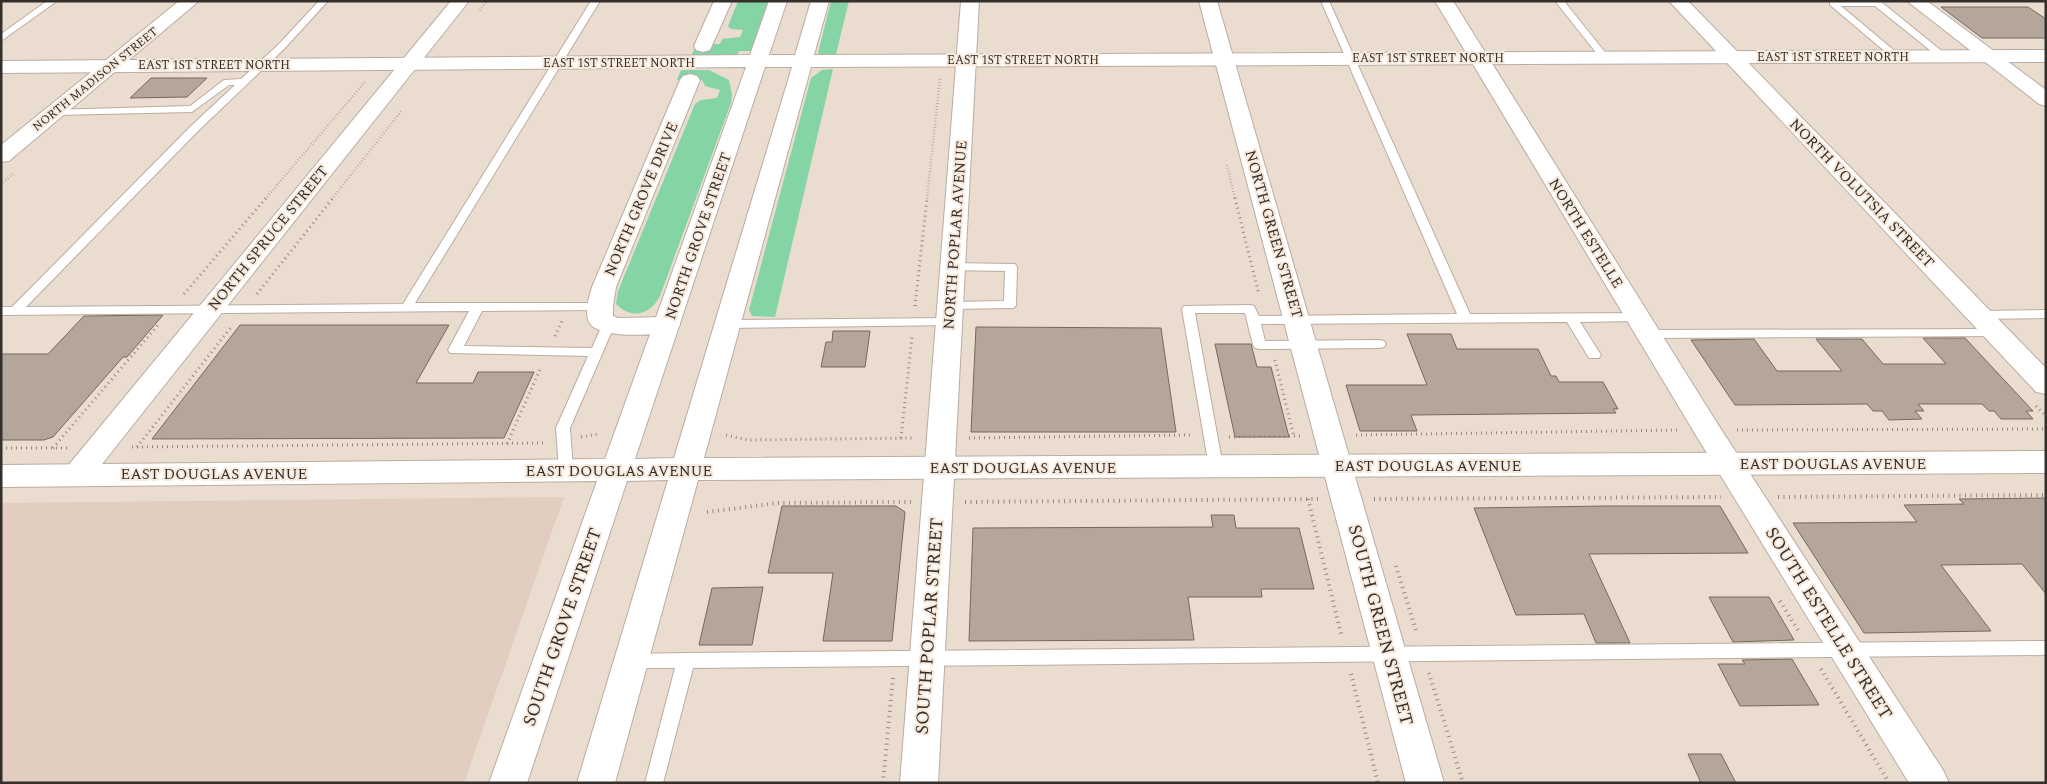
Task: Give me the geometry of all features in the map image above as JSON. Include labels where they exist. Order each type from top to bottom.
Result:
[{"type":"street","name":"NORTH MADISON STREET","points":[[1,156],[190,1]]},
{"type":"street","name":"NORTH GROVE DRIVE","points":[[603,317],[604,287],[723,1]]},
{"type":"street","name":"NORTH GROVE STREET","points":[[617,471],[778,1]]},
{"type":"street","points":[[596,783],[820,1]]},
{"type":"street","name":"NORTH POPLAR AVENUE","points":[[940,453],[970,1]]},
{"type":"street","name":"NORTH GREEN STREET","points":[[1208,1],[1338,466]]},
{"type":"street","name":"NORTH ESTELLE","points":[[1444,1],[1729,464]]},
{"type":"street","name":"NORTH VOLUTSIA STREET","points":[[1678,1],[2046,385]]},
{"type":"street","points":[[1916,1],[2046,100]]},
{"type":"street","name":"NORTH SPRUCE STREET","points":[[77,475],[409,64],[468,9]]},
{"type":"street","name":"EAST 1ST STREET NORTH","points":[[1,67],[942,60],[2046,56]]},
{"type":"street","points":[[697,63],[722,69],[737,79],[742,86],[745,99]]},
{"type":"street","points":[[603,317],[614,326],[667,326]]},
{"type":"street","name":"EAST DOUGLAS AVENUE","points":[[1,476],[685,470],[940,453],[1216,467],[2046,462]]},
{"type":"street","name":"SOUTH POPLAR STREET","points":[[919,783],[940,453]]},
{"type":"street","name":"SOUTH ESTELLE STREET","points":[[1729,464],[1930,783]]},
{"type":"street","name":"SOUTH GREEN STREET","points":[[1338,466],[1425,783]]},
{"type":"street","name":"SOUTH GROVE STREET","points":[[508,783],[617,471]]},
{"type":"lane","points":[[1,38],[52,1]]},
{"type":"lane","points":[[15,311],[324,1]]},
{"type":"lane","points":[[407,307],[596,1]]},
{"type":"lane","points":[[1325,1],[1465,318]]},
{"type":"lane","points":[[1559,1],[1605,58]]},
{"type":"lane","points":[[1898,57],[1833,3],[1877,3],[1944,57]]},
{"type":"lane","points":[[55,112],[192,109],[226,82],[242,82]]},
{"type":"lane","points":[[727,324],[914,322],[950,314],[1010,305],[1011,267],[953,267]]},
{"type":"lane","points":[[478,307],[455,350],[596,352]]},
{"type":"lane","points":[[1,311],[478,307],[603,317],[596,352],[563,428],[566,470]]},
{"type":"lane","points":[[1216,467],[1188,309],[1250,308],[1260,320],[1260,345],[1379,344]]},
{"type":"lane","points":[[1978,315],[2046,314]]},
{"type":"lane","points":[[1570,317],[1594,355]]},
{"type":"lane","points":[[1260,320],[1570,317],[1643,326],[1996,333]]},
{"type":"lane","points":[[630,660],[2046,648]]},
{"type":"lane","points":[[654,783],[686,660]]},
{"type":"path","points":[[468,9],[487,1]]},
{"type":"path","points":[[901,438],[942,60]]},
{"type":"path","points":[[53,448],[380,64]]},
{"type":"path","points":[[136,447],[404,106]]},
{"type":"path","points":[[1225,157],[1260,320]]},
{"type":"path","points":[[1272,345],[1294,437]]},
{"type":"path","points":[[1733,430],[2046,429]]},
{"type":"path","points":[[1352,435],[1688,430]]},
{"type":"path","points":[[1,448],[540,444],[598,434]]},
{"type":"path","points":[[726,435],[748,440],[901,438],[940,453],[1211,436],[1306,436]]},
{"type":"path","points":[[1771,497],[2046,496]]},
{"type":"path","points":[[1368,499],[1724,497]]},
{"type":"path","points":[[707,512],[777,503],[1319,499]]},
{"type":"shaded area","points":[[564,497],[464,783],[1,783],[1,503]]},
{"type":"green space","points":[[738,1],[768,1],[751,51],[739,51],[737,56],[691,56],[697,44],[720,44],[722,39],[740,37],[743,30],[731,29],[728,26]]},
{"type":"green space","points":[[831,1],[849,1],[835,58],[823,57],[818,53]]},
{"type":"green space","points":[[833,69],[775,317],[752,316],[749,310],[811,78],[822,70]]},
{"type":"green space","points":[[681,70],[709,70],[729,80],[732,95],[731,103],[660,296],[651,308],[634,314],[616,304],[618,291],[695,104],[701,100],[717,98],[720,90],[705,86],[702,80],[677,80]]},
{"type":"building","points":[[1941,7],[2028,7],[2046,19],[2046,38],[1982,38]]},
{"type":"building","points":[[151,78],[207,78],[187,97],[130,98]]},
{"type":"building","points":[[163,315],[127,357],[123,357],[53,437],[44,440],[1,440],[1,354],[48,354],[84,316]]},
{"type":"building","points":[[240,325],[449,325],[416,383],[473,383],[478,372],[534,372],[504,438],[152,439]]},
{"type":"building","points":[[976,327],[1161,328],[1176,432],[971,432]]},
{"type":"building","points":[[833,331],[870,331],[865,367],[821,367],[826,342],[832,342]]},
{"type":"building","points":[[1407,334],[1451,334],[1457,349],[1538,349],[1551,376],[1556,376],[1559,382],[1603,382],[1618,409],[1613,409],[1616,413],[1411,415],[1417,431],[1360,431],[1346,385],[1427,385]]},
{"type":"building","points":[[1923,338],[1965,338],[2033,411],[2026,411],[2033,419],[2001,419],[1994,411],[1989,411],[1982,404],[1918,404],[1924,411],[1915,411],[1922,419],[1889,420],[1882,411],[1873,411],[1867,404],[1735,405],[1691,340],[1754,339],[1777,371],[1842,371],[1816,339],[1862,339],[1883,364],[1946,364]]},
{"type":"building","points":[[1215,344],[1251,344],[1257,367],[1271,367],[1289,437],[1235,437]]},
{"type":"building","points":[[2046,498],[2046,594],[2022,564],[1941,565],[1991,631],[1864,633],[1793,523],[1917,522],[1904,505],[1964,504],[1959,499]]},
{"type":"building","points":[[782,506],[896,506],[905,512],[892,641],[823,641],[833,573],[768,573]]},
{"type":"building","points":[[1720,506],[1748,553],[1589,554],[1630,643],[1596,643],[1584,614],[1516,615],[1474,508]]},
{"type":"building","points":[[1211,515],[1234,515],[1236,528],[1299,528],[1314,589],[1261,589],[1262,597],[1188,597],[1194,640],[969,641],[973,528],[1213,527]]},
{"type":"building","points":[[763,587],[752,645],[699,645],[712,588]]},
{"type":"building","points":[[1709,597],[1769,597],[1794,640],[1733,642]]},
{"type":"building","points":[[1792,659],[1819,705],[1740,706],[1718,664],[1745,664],[1742,660]]},
{"type":"building","points":[[1688,754],[1721,754],[1736,783],[1701,783]]}]
